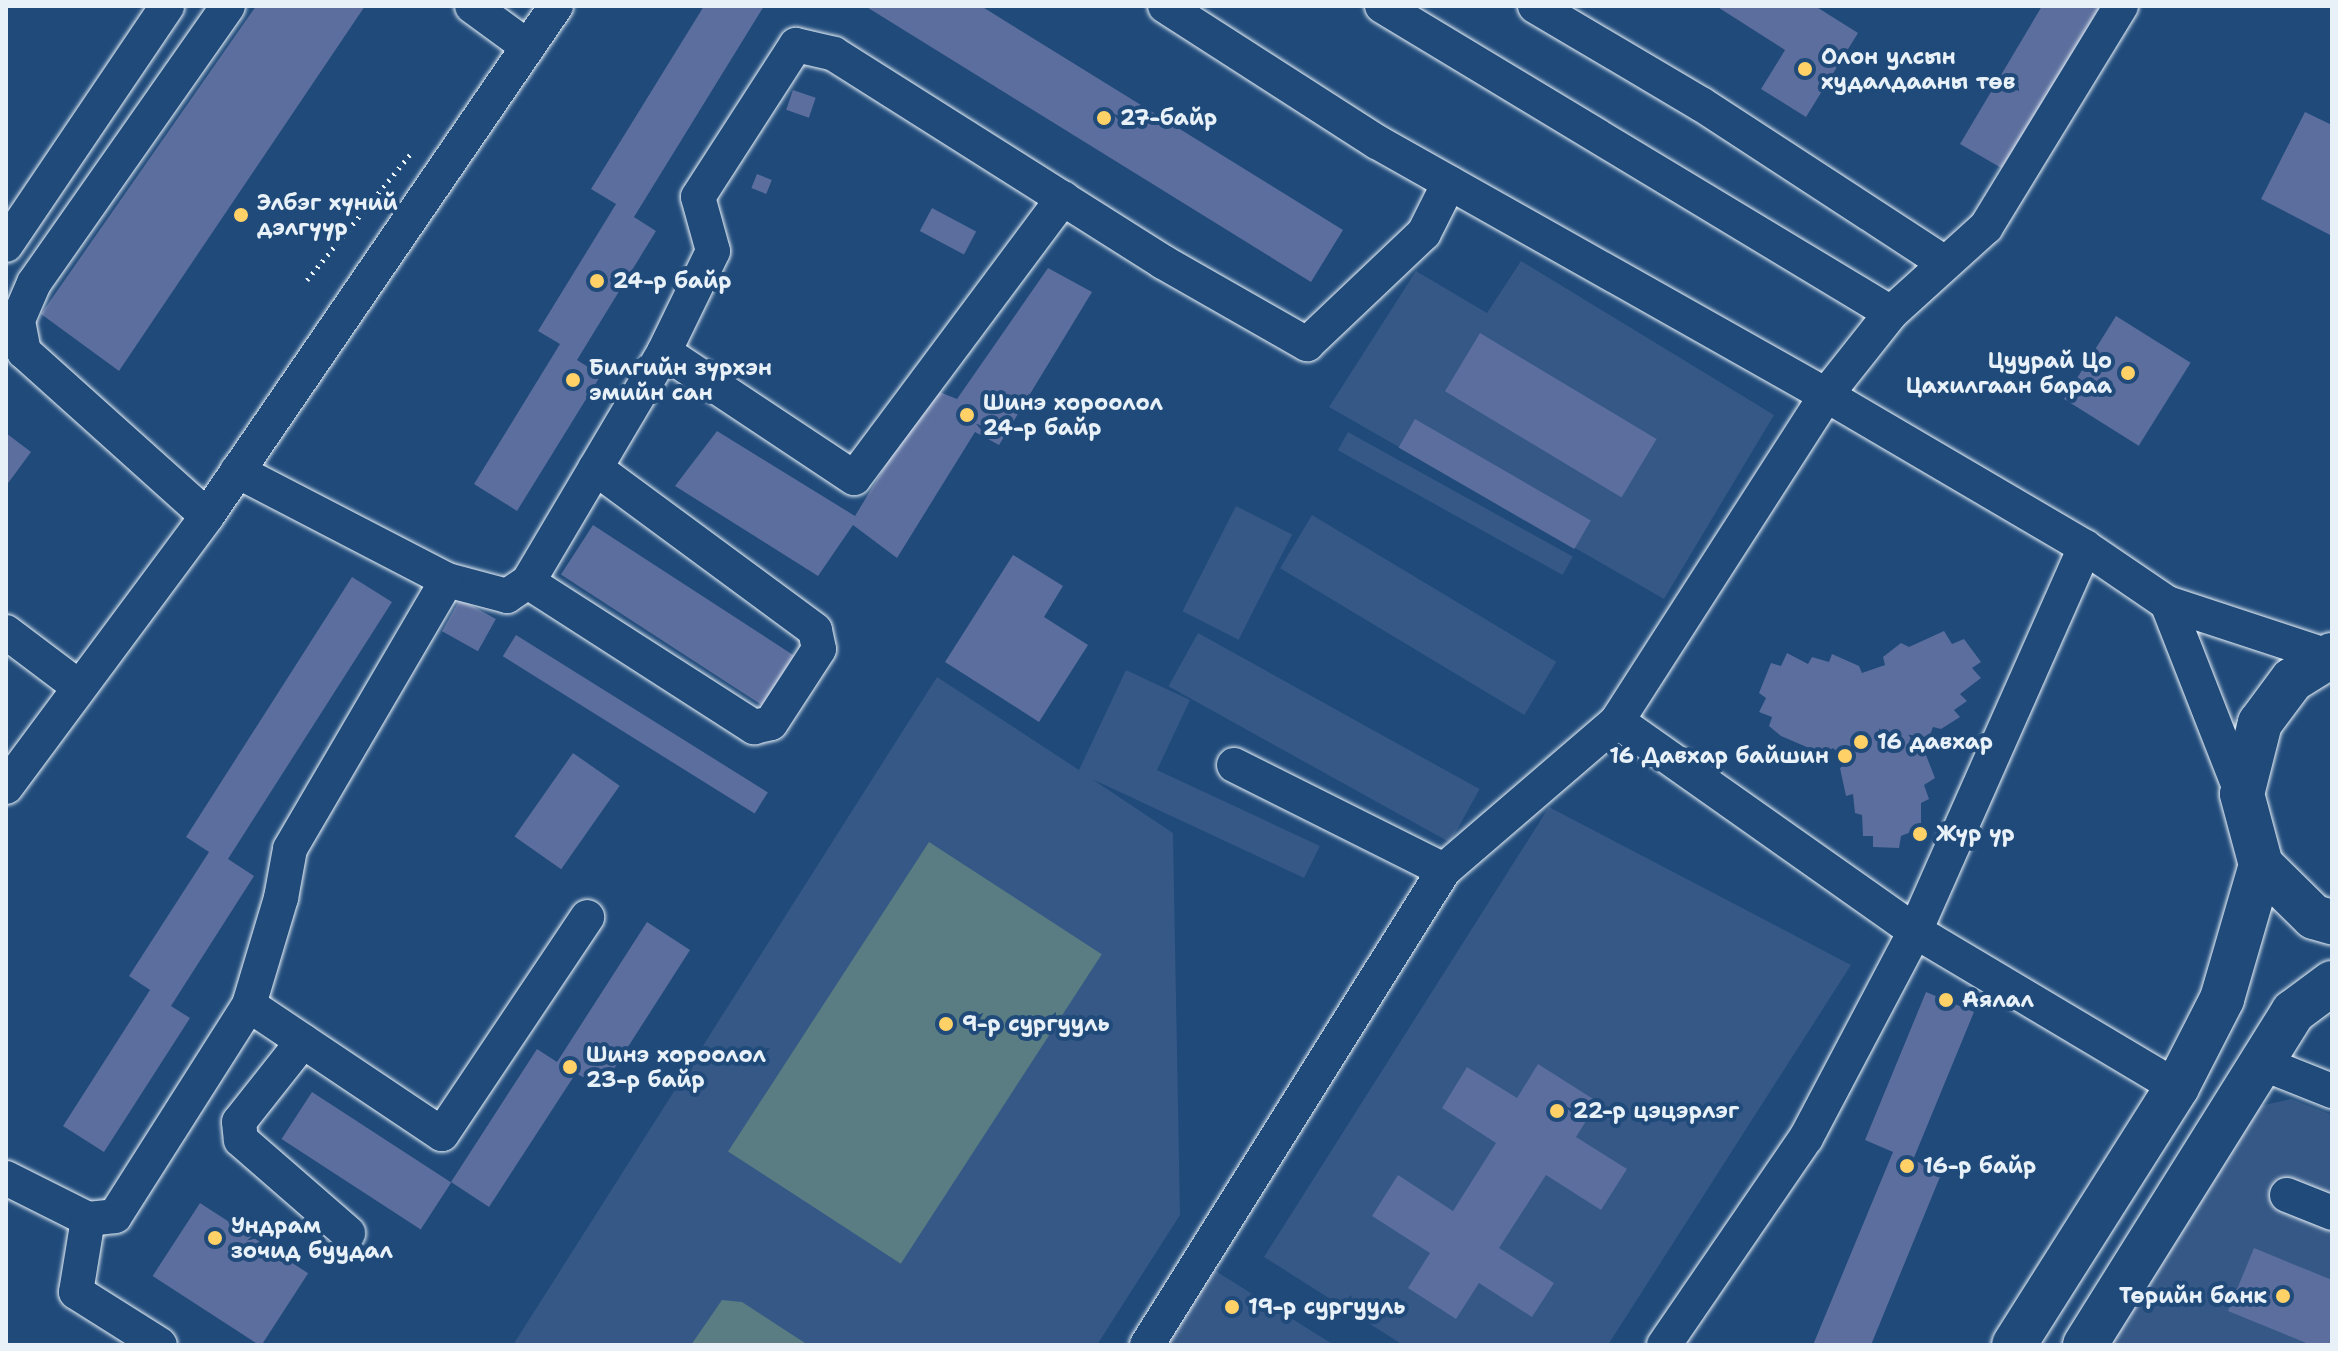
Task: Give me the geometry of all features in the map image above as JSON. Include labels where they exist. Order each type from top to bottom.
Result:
[{"type":"main road","points":[[2329,655],[2292,680],[2260,723],[2242,794],[2261,865],[2314,917],[2332,922]]},
{"type":"main road","points":[[2014,1345],[2177,1087],[2222,999],[2261,865]]},
{"type":"main road","points":[[2085,1345],[2264,1064],[2293,1012],[2332,983]]},
{"type":"street","points":[[207,516],[24,352],[18,320],[34,283],[228,6]]},
{"type":"street","points":[[472,6],[528,47]]},
{"type":"street","points":[[6,787],[207,516],[556,6]]},
{"type":"street","points":[[1382,6],[1891,313]]},
{"type":"street","points":[[1535,6],[1701,104],[1945,263]]},
{"type":"street","points":[[1147,1345],[1444,870],[1617,721],[1826,395],[1891,313],[1986,227],[2121,6]]},
{"type":"street","points":[[1171,7],[1449,183],[1826,395],[2085,547],[2167,603],[2329,655]]},
{"type":"street","points":[[6,245],[153,10]]},
{"type":"street","points":[[237,471],[447,580],[507,596],[528,582],[664,352],[713,251],[698,197],[796,45],[834,54],[1063,198],[1307,344],[1424,233],[1449,183]]},
{"type":"street","points":[[664,352],[854,478],[1063,198]]},
{"type":"street","points":[[528,582],[754,727],[771,723],[819,649],[815,630],[595,468]]},
{"type":"street","points":[[1664,1345],[1806,1138],[1915,931],[2085,547]]},
{"type":"street","points":[[6,1178],[88,1219],[115,1216],[249,1005],[281,898],[290,849],[447,580]]},
{"type":"street","points":[[2167,603],[2242,794]]},
{"type":"street","points":[[6,632],[79,687]]},
{"type":"street","points":[[1617,721],[1915,931],[2177,1087]]},
{"type":"street","points":[[1234,765],[1444,870]]},
{"type":"street","points":[[249,1005],[442,1134],[587,917]]},
{"type":"street","points":[[303,1041],[239,1122],[241,1140],[348,1233]]},
{"type":"street","points":[[2264,1064],[2332,1091]]},
{"type":"street","points":[[2287,1195],[2332,1213]]},
{"type":"street","points":[[88,1219],[76,1292],[160,1345]]},
{"type":"path","points":[[307,280],[419,143]]},
{"type":"shaded area","points":[[1521,261],[1774,415],[1664,599],[1329,407],[1416,271],[1487,313]]},
{"type":"shaded area","points":[[1348,432],[1573,557],[1563,575],[1338,450]]},
{"type":"shaded area","points":[[1236,506],[1292,535],[1239,640],[1182,611]]},
{"type":"shaded area","points":[[1312,515],[1556,662],[1524,715],[1280,568]]},
{"type":"shaded area","points":[[1198,633],[1480,789],[1450,842],[1168,686]]},
{"type":"shaded area","name":"9-р сургууль","points":[[1126,670],[1190,700],[1157,770],[1320,846],[1304,878],[1092,779],[1173,833],[1180,1215],[1097,1345],[513,1345],[937,677],[1079,770]]},
{"type":"shaded area","name":"22-р цэцэрлэг","points":[[1549,807],[1851,965],[1608,1345],[1403,1345],[1264,1257]]},
{"type":"shaded area","points":[[2291,1099],[2332,1115],[2332,1345],[2105,1345],[2255,1107]]},
{"type":"shaded area","name":"19-р сургууль","points":[[1214,1270],[1334,1345],[1167,1345]]},
{"type":"green space","points":[[929,842],[1102,954],[901,1264],[728,1151]]},
{"type":"green space","points":[[722,1300],[742,1302],[808,1345],[691,1345]]},
{"type":"building","points":[[256,6],[365,6],[119,371],[41,314]]},
{"type":"building","name":"24-р байр","points":[[704,6],[764,6],[634,217],[656,231],[577,360],[601,375],[517,511],[474,484],[560,344],[538,331],[616,204],[591,189]]},
{"type":"building","name":"27-байр","points":[[865,6],[981,6],[1343,230],[1311,282]]},
{"type":"building","name":"Олон улсын худалдааны төв","points":[[1716,6],[1815,6],[1858,33],[1806,117],[1761,89],[1785,50]]},
{"type":"building","points":[[2042,6],[2100,6],[2003,169],[1960,144]]},
{"type":"building","points":[[793,90],[816,98],[809,118],[786,110]]},
{"type":"building","points":[[2305,112],[2332,125],[2332,236],[2261,199]]},
{"type":"building","points":[[757,174],[772,180],[766,194],[751,188]]},
{"type":"building","points":[[932,208],[976,231],[964,254],[920,231]]},
{"type":"building","name":"Шинэ хороолол 24-р байр","points":[[1048,268],[1092,292],[999,445],[975,432],[897,558],[853,525],[818,576],[675,486],[717,431],[855,516],[932,389],[957,399]]},
{"type":"building","points":[[2116,316],[2191,363],[2139,446],[2064,399]]},
{"type":"building","points":[[1480,333],[1657,439],[1622,497],[1445,391]]},
{"type":"building","points":[[1415,419],[1591,520],[1574,549],[1398,448]]},
{"type":"building","points":[[6,433],[31,452],[6,486]]},
{"type":"building","points":[[593,525],[794,656],[762,705],[561,574]]},
{"type":"building","points":[[1013,555],[1063,586],[1044,617],[1088,645],[1039,722],[945,662]]},
{"type":"building","points":[[352,577],[392,602],[228,859],[254,876],[171,1006],[190,1018],[104,1152],[63,1126],[150,990],[129,976],[209,852],[186,837]]},
{"type":"building","points":[[460,599],[496,619],[478,651],[442,631]]},
{"type":"building","name":"16 давхар","points":[[1944,631],[1952,644],[1964,639],[1981,662],[1972,668],[1981,678],[1960,694],[1967,701],[1954,710],[1960,717],[1941,729],[1933,727],[1924,750],[1935,778],[1924,785],[1929,799],[1921,803],[1921,828],[1901,836],[1899,848],[1873,847],[1873,836],[1863,836],[1862,815],[1855,813],[1853,794],[1846,796],[1840,768],[1848,762],[1833,748],[1823,754],[1781,736],[1769,726],[1772,717],[1759,712],[1766,698],[1759,693],[1771,663],[1781,666],[1787,653],[1808,664],[1812,657],[1829,662],[1832,654],[1859,666],[1862,673],[1885,665],[1883,657],[1901,643],[1909,647]]},
{"type":"building","points":[[516,635],[768,792],[755,814],[503,656]]},
{"type":"building","points":[[573,753],[620,786],[561,869],[514,837]]},
{"type":"building","name":"Шинэ хороолол 23-р байр","points":[[647,922],[690,950],[601,1089],[576,1073],[489,1207],[451,1182],[537,1049],[557,1062]]},
{"type":"building","name":"16-р байр","points":[[1926,992],[1974,1012],[1913,1160],[1942,1172],[1871,1345],[1813,1345],[1893,1152],[1865,1140]]},
{"type":"building","name":"22-р цэцэрлэг","points":[[1538,1064],[1598,1102],[1576,1137],[1627,1169],[1601,1210],[1546,1175],[1499,1248],[1554,1283],[1532,1317],[1479,1283],[1456,1319],[1408,1288],[1430,1253],[1372,1216],[1398,1175],[1453,1211],[1496,1143],[1442,1108],[1467,1067],[1517,1098]]},
{"type":"building","points":[[312,1092],[451,1182],[421,1229],[282,1139]]},
{"type":"building","name":"Ундрам зочид буудал","points":[[200,1203],[308,1273],[262,1345],[153,1276]]},
{"type":"building","name":"Төрийн банк","points":[[2254,1248],[2332,1280],[2332,1345],[2311,1345],[2228,1311]]},
{"type":"place","name":"Олон улсын худалдааны төв","points":[[1805,69]]},
{"type":"place","name":"27-байр","points":[[1104,118]]},
{"type":"place","name":"Элбэг хүний дэлгүүр","points":[[241,215]]},
{"type":"place","name":"24-р байр","points":[[597,281]]},
{"type":"place","name":"Цуурай Цо Цахилгаан бараа","points":[[2128,373]]},
{"type":"place","name":"Билгийн зүрхэн эмийн сан","points":[[573,380]]},
{"type":"place","name":"Шинэ хороолол 24-р байр","points":[[967,415]]},
{"type":"place","name":"16 давхар","points":[[1861,742]]},
{"type":"place","name":"16 Давхар байшин","points":[[1845,756]]},
{"type":"place","name":"Жүр үр","points":[[1920,834]]},
{"type":"place","name":"Аялал","points":[[1946,1000]]},
{"type":"place","name":"9-р сургууль","points":[[946,1024]]},
{"type":"place","name":"Шинэ хороолол 23-р байр","points":[[570,1067]]},
{"type":"place","name":"22-р цэцэрлэг","points":[[1557,1111]]},
{"type":"place","name":"16-р байр","points":[[1907,1166]]},
{"type":"place","name":"Ундрам зочид буудал","points":[[215,1238]]},
{"type":"place","name":"Төрийн банк","points":[[2283,1296]]},
{"type":"place","name":"19-р сургууль","points":[[1232,1307]]}]
